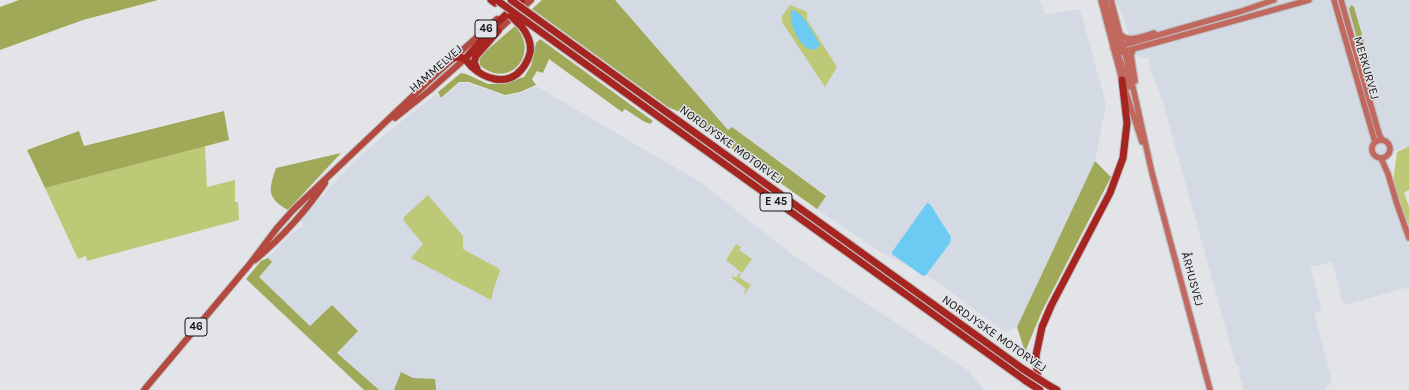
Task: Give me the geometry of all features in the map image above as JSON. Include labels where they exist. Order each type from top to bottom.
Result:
[{"type":"highway","name":"NORDJYSKE MOTORVEJ","points":[[511,0],[1023,369],[1057,390]]},
{"type":"highway","points":[[454,58],[465,58],[479,72],[489,78],[506,79],[516,75],[522,69],[531,50],[525,25],[514,18],[495,1]]},
{"type":"highway","points":[[465,58],[497,23],[528,1]]},
{"type":"highway","name":"NORDJYSKE MOTORVEJ","points":[[525,25],[1040,390]]},
{"type":"highway","points":[[479,72],[475,65],[474,58],[498,31]]},
{"type":"highway","points":[[1040,390],[1036,371],[1036,355],[1042,327],[1051,306],[1110,193],[1121,164],[1127,123],[1122,80]]},
{"type":"main road","name":"HAMMELVEJ","points":[[144,390],[287,218],[318,186],[402,106],[517,0]]},
{"type":"main road","name":"HAMMELVEJ","points":[[372,136],[430,90],[465,58],[498,31],[528,1]]},
{"type":"main road","name":"HAMMELVEJ","points":[[249,265],[290,226],[331,174]]},
{"type":"main road","points":[[290,226],[291,219],[318,186]]},
{"type":"main road","points":[[259,257],[267,244],[287,223],[287,218]]},
{"type":"street","name":"ÅRHUSVEJ","points":[[1100,0],[1140,116],[1152,173]]},
{"type":"street","points":[[1105,0],[1118,50]]},
{"type":"street","name":"ÅRHUSVEJ","points":[[1110,0],[1120,35],[1118,50],[1122,80],[1152,173],[1210,390]]},
{"type":"street","points":[[1118,50],[1242,12],[1274,0]]},
{"type":"street","points":[[1118,50],[1133,50],[1309,0]]},
{"type":"street","name":"MERKURVEJ","points":[[1334,0],[1375,142]]},
{"type":"street","name":"MERKURVEJ","points":[[1341,0],[1382,140]]},
{"type":"street","points":[[1120,35],[1124,38],[1130,39],[1213,20]]},
{"type":"street","points":[[1133,50],[1131,55],[1140,116]]},
{"type":"street","points":[[1382,140],[1387,142],[1390,147],[1389,152],[1384,157],[1375,155],[1373,152],[1372,147],[1375,142],[1382,140]]},
{"type":"street","points":[[1384,157],[1397,204],[1409,238]]},
{"type":"shaded area","points":[[615,0],[1040,0],[1045,15],[1080,9],[1106,104],[1095,161],[1017,327],[1005,332],[936,281],[879,251],[817,209],[826,195],[732,127],[728,130]]},
{"type":"shaded area","points":[[1115,0],[1409,0],[1409,145],[1393,152],[1388,158],[1379,161],[1393,205],[1409,245],[1409,287],[1344,305],[1332,262],[1310,267],[1322,311],[1314,313],[1332,380],[1324,390],[1244,390],[1239,372],[1240,367],[1236,365],[1162,99],[1151,71],[1148,58],[1134,56],[1123,15]]},
{"type":"shaded area","points":[[460,83],[468,83],[505,96],[519,94],[536,86],[700,182],[793,255],[969,371],[984,390],[375,390],[250,276],[291,234],[303,226],[301,220],[340,176],[365,152],[390,130],[437,94],[441,99]]},
{"type":"green space","points":[[19,0],[158,0],[83,20],[0,50],[0,7]]},
{"type":"green space","points":[[542,0],[615,0],[728,130],[732,127],[826,196],[817,209],[682,113],[668,107],[532,9]]},
{"type":"green space","points":[[790,5],[807,12],[807,20],[837,67],[825,87],[782,22],[782,16]]},
{"type":"green space","points":[[1351,5],[1354,7],[1369,59],[1363,60],[1349,9]]},
{"type":"green space","points":[[515,26],[522,36],[525,47],[523,57],[518,65],[511,71],[501,74],[491,72],[480,65],[479,57]]},
{"type":"green space","points":[[540,39],[653,121],[650,124],[643,121],[625,109],[622,112],[549,59],[543,73],[537,71],[532,79],[536,85],[520,92],[505,95],[469,82],[459,82],[441,98],[438,92],[461,73],[488,84],[503,84],[524,77],[531,66],[536,43]]},
{"type":"green space","points":[[224,111],[229,140],[45,188],[27,150],[79,131],[84,146]]},
{"type":"green space","points":[[205,146],[207,187],[235,180],[235,202],[238,202],[239,220],[87,261],[86,256],[78,259],[45,188]]},
{"type":"green space","points":[[1409,146],[1409,190],[1404,192],[1409,207],[1409,225],[1397,197],[1393,182],[1397,152]]},
{"type":"green space","points":[[341,153],[288,210],[281,206],[273,197],[271,187],[276,168]]},
{"type":"green space","points":[[1095,161],[1111,177],[1042,311],[1025,352],[1017,327]]},
{"type":"green space","points":[[428,195],[463,236],[463,249],[498,268],[500,271],[491,300],[411,258],[423,244],[404,221],[404,217]]},
{"type":"green space","points":[[736,244],[741,247],[739,250],[752,259],[742,273],[726,260]]},
{"type":"green space","points":[[268,258],[272,262],[259,277],[310,326],[332,305],[358,331],[337,353],[379,390],[364,390],[246,279],[261,261]]},
{"type":"green space","points":[[739,273],[741,274],[739,277],[751,285],[745,294],[744,292],[746,289],[732,278],[733,276],[736,278]]},
{"type":"green space","points":[[401,372],[413,378],[435,379],[436,390],[394,390]]},
{"type":"water","points":[[792,10],[800,15],[808,24],[820,44],[818,48],[812,50],[802,44],[794,31],[791,17]]},
{"type":"water","points":[[927,203],[930,204],[951,237],[950,243],[926,275],[923,276],[892,254],[892,252]]}]
